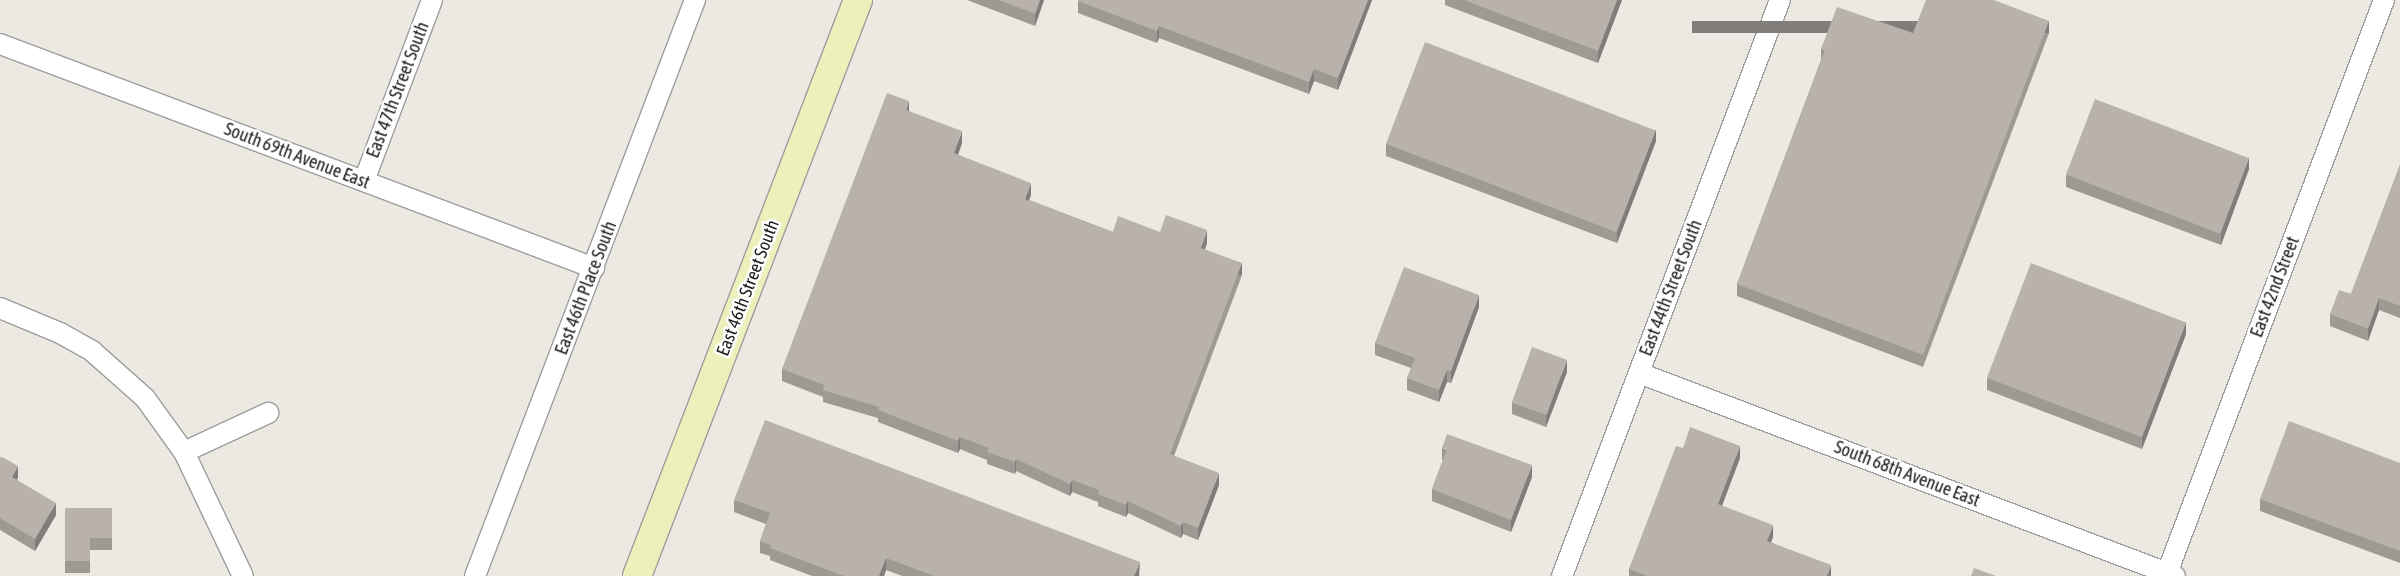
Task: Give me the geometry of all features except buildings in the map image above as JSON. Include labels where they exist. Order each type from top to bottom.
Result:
[{"type":"street","name":"East 47th Street South","points":[[364,181],[432,0]]},
{"type":"street","name":"East 46th Place South","points":[[475,576],[695,0]]},
{"type":"street","name":"East 46th Street South","points":[[637,576],[858,0]]},
{"type":"street","name":"East 44th Street South","points":[[1562,576],[1780,0]]},
{"type":"street","name":"East 42nd Street","points":[[2171,575],[2384,0]]},
{"type":"street","name":"South 69th Avenue East","points":[[0,44],[594,268]]},
{"type":"street","points":[[0,308],[60,332],[92,351],[145,398],[184,452],[234,573]]},
{"type":"street","name":"South 68th Avenue East","points":[[1639,373],[2171,575]]},
{"type":"street","points":[[184,452],[268,413]]}]
